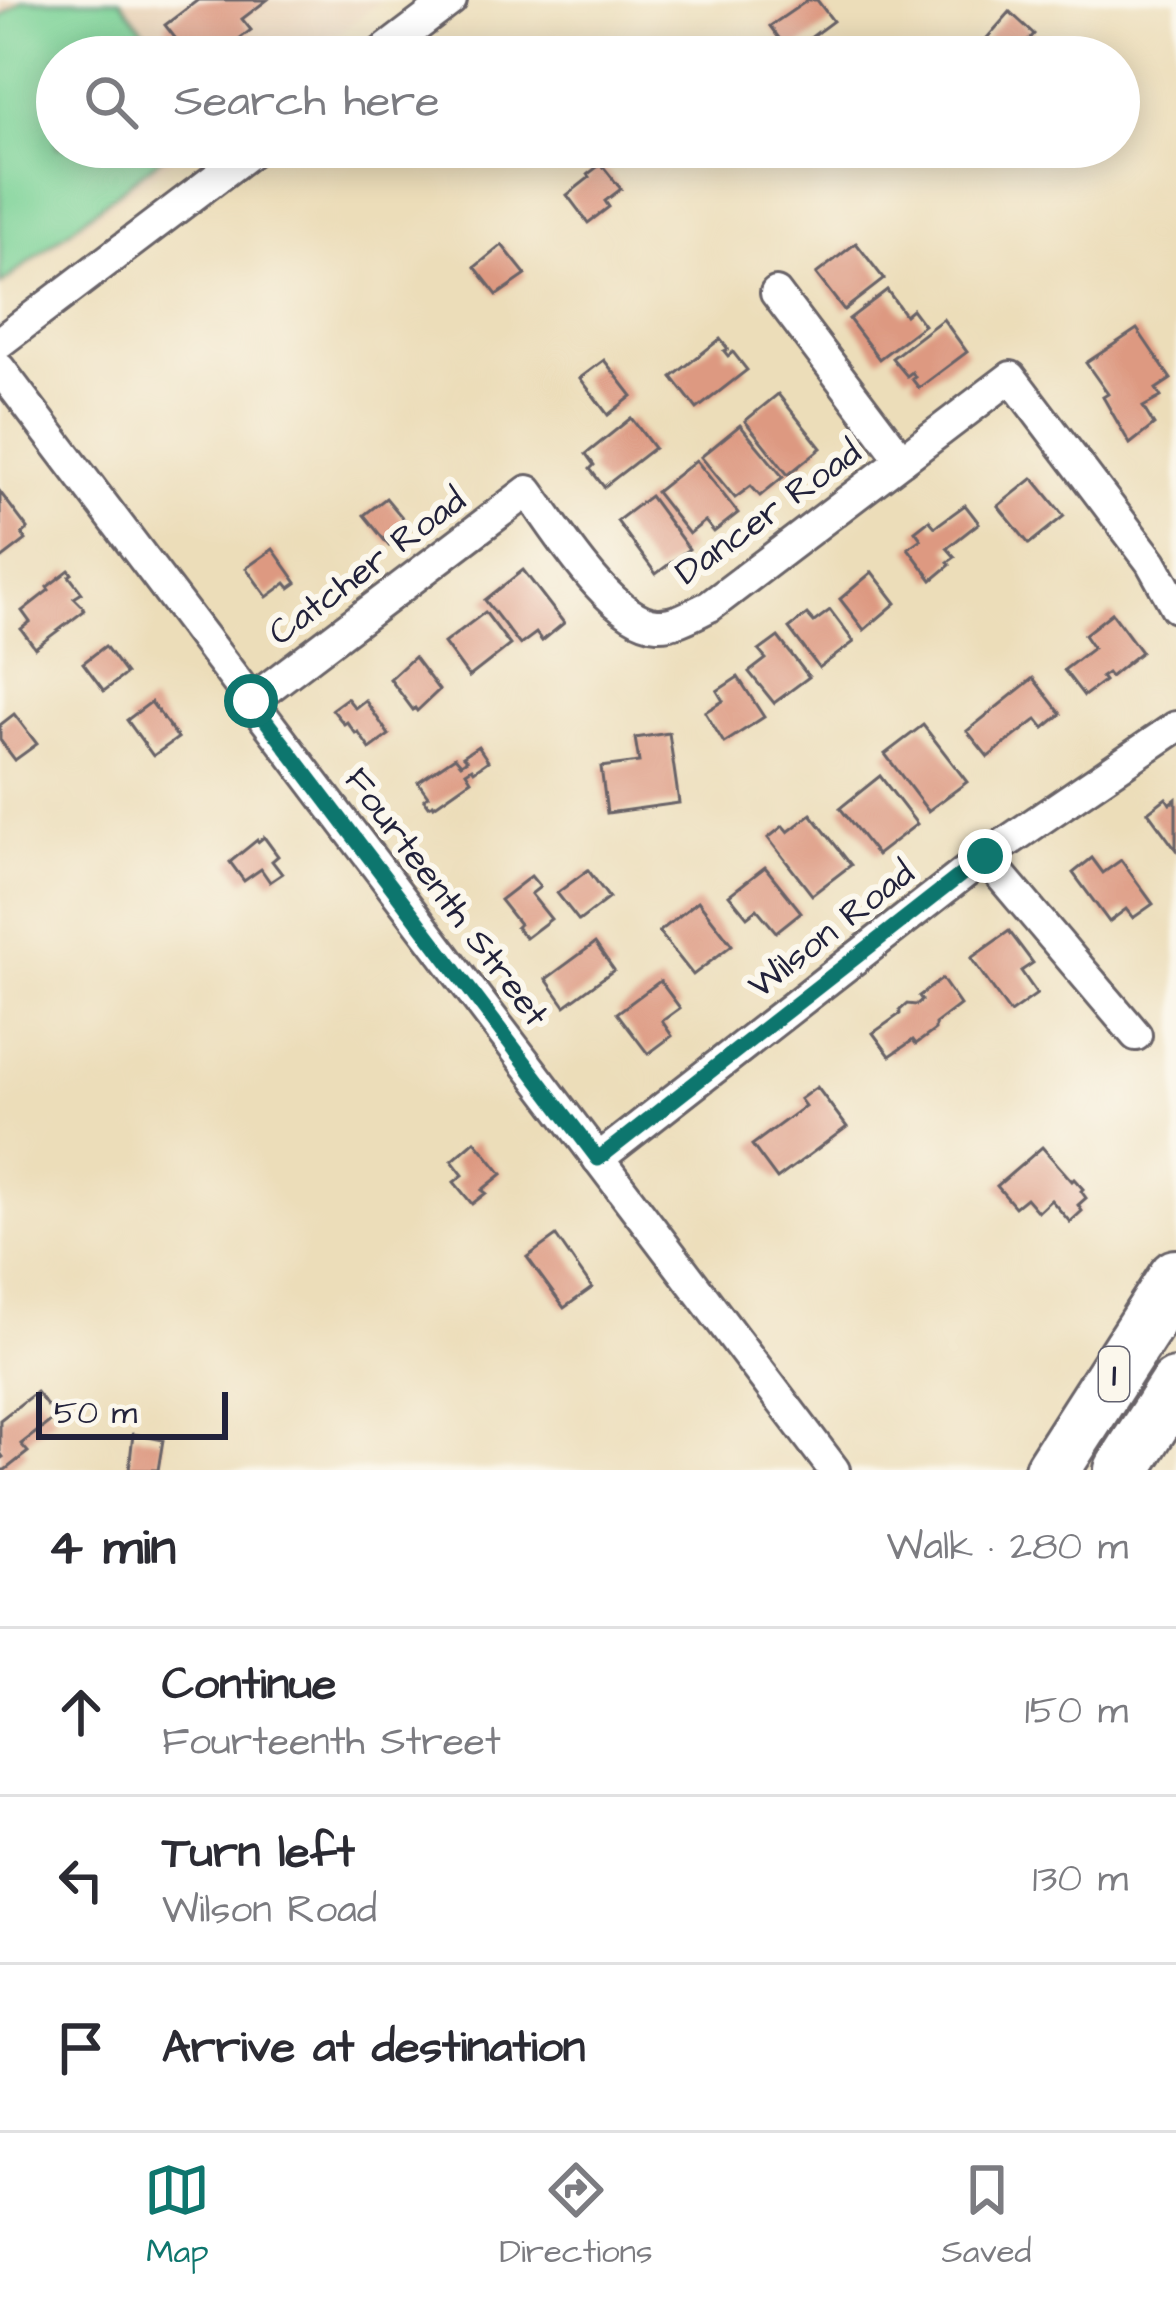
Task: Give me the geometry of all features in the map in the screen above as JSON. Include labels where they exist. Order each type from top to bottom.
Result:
[{"type":"highway","name":"1","points":[[1052,1470],[1176,1277]]},
{"type":"highway","name":"1","points":[[1122,1470],[1176,1386]]},
{"type":"street","points":[[404,36],[452,0]]},
{"type":"street","points":[[0,342],[229,168]]},
{"type":"street","points":[[776,293],[902,460]]},
{"type":"street","name":"Fourteenth Street","points":[[0,369],[834,1470]]},
{"type":"street","name":"Dancer Road","points":[[528,491],[608,598],[632,617],[656,624],[682,620],[710,606],[1012,377],[1151,562],[1176,608]]},
{"type":"street","name":"Catcher Road","points":[[251,701],[528,491]]},
{"type":"street","name":"Wilson Road","points":[[598,1159],[985,856],[1176,727]]},
{"type":"street","points":[[985,856],[1136,1035]]},
{"type":"shaded area","points":[[0,0],[382,0],[335,36],[36,36],[36,168],[161,168],[0,290]]},
{"type":"green space","points":[[23,0],[120,0],[148,36],[36,36],[36,168],[148,168],[0,285],[0,18]]},
{"type":"building","points":[[198,0],[267,0],[242,19],[251,30],[243,36],[174,36],[165,25]]},
{"type":"building","points":[[808,0],[817,0],[833,21],[813,36],[777,36],[770,26]]},
{"type":"building","points":[[1010,12],[1034,34],[1032,36],[989,36]]},
{"type":"building","points":[[604,168],[621,189],[605,201],[609,207],[588,223],[567,195],[588,174]]},
{"type":"building","points":[[856,243],[884,279],[844,310],[816,274]]},
{"type":"building","points":[[502,245],[526,275],[497,295],[475,267]]},
{"type":"building","points":[[887,290],[905,315],[912,309],[924,325],[879,359],[849,319]]},
{"type":"building","points":[[943,319],[967,352],[919,388],[912,372],[907,376],[892,358]]},
{"type":"building","points":[[1137,329],[1171,379],[1156,389],[1161,397],[1143,407],[1154,425],[1130,444],[1103,397],[1108,394],[1086,363]]},
{"type":"building","points":[[720,339],[728,356],[733,352],[747,370],[697,409],[672,377]]},
{"type":"building","points":[[604,360],[632,396],[608,415],[580,378]]},
{"type":"building","points":[[778,394],[821,448],[788,475],[745,421]]},
{"type":"building","points":[[631,418],[654,448],[604,487],[590,469],[594,465],[586,454]]},
{"type":"building","points":[[740,425],[783,477],[760,496],[751,486],[735,498],[701,457]]},
{"type":"building","points":[[696,460],[738,513],[714,532],[705,521],[689,534],[656,492]]},
{"type":"building","points":[[1033,478],[1064,516],[1029,544],[998,506]]},
{"type":"building","points":[[0,492],[28,529],[22,534],[26,540],[0,560]]},
{"type":"building","points":[[650,496],[689,549],[656,574],[617,521]]},
{"type":"building","points":[[386,498],[411,528],[389,546],[364,515]]},
{"type":"building","points":[[965,505],[979,523],[947,548],[955,557],[932,580],[908,548],[921,539],[915,531],[929,520],[935,527]]},
{"type":"building","points":[[273,549],[297,583],[290,588],[286,583],[267,597],[246,568]]},
{"type":"building","points":[[69,570],[82,593],[74,598],[84,611],[35,648],[21,629],[30,622],[22,611]]},
{"type":"building","points":[[523,570],[564,623],[542,641],[536,633],[520,645],[485,600]]},
{"type":"building","points":[[872,572],[896,603],[864,630],[840,599]]},
{"type":"building","points":[[830,610],[854,642],[819,668],[789,628],[807,614],[814,622]]},
{"type":"building","points":[[485,612],[510,645],[469,677],[444,643]]},
{"type":"building","points":[[1112,613],[1141,652],[1110,677],[1107,673],[1101,677],[1104,681],[1084,696],[1064,670],[1093,648],[1084,635]]},
{"type":"building","points":[[778,637],[809,677],[774,703],[749,672],[766,659],[759,651]]},
{"type":"building","points":[[105,646],[126,674],[104,691],[83,663]]},
{"type":"building","points":[[414,657],[439,690],[417,711],[390,679]]},
{"type":"building","points":[[738,677],[764,717],[724,743],[705,712],[723,701],[717,691]]},
{"type":"building","points":[[1033,678],[1061,714],[1044,728],[1037,719],[988,757],[967,731]]},
{"type":"building","points":[[347,698],[355,708],[365,700],[389,735],[370,749],[332,709]]},
{"type":"building","points":[[151,702],[178,738],[153,756],[127,720]]},
{"type":"building","points":[[14,714],[37,744],[15,760],[0,740],[0,725]]},
{"type":"building","points":[[923,725],[967,782],[928,811],[885,754]]},
{"type":"building","points":[[669,733],[679,803],[607,813],[601,767],[639,762],[635,738]]},
{"type":"building","points":[[478,746],[488,761],[466,772],[471,780],[429,806],[418,782],[455,757],[461,764],[467,760],[463,756]]},
{"type":"building","points":[[880,776],[917,824],[877,855],[840,808]]},
{"type":"building","points":[[1166,798],[1170,804],[1176,799],[1176,850],[1148,812]]},
{"type":"building","points":[[811,814],[851,865],[812,895],[768,838],[783,826],[788,832]]},
{"type":"building","points":[[264,837],[278,856],[272,861],[282,874],[270,882],[261,869],[244,881],[230,862]]},
{"type":"building","points":[[1092,858],[1103,873],[1121,860],[1153,904],[1133,918],[1126,909],[1109,922],[1073,873]]},
{"type":"building","points":[[765,867],[801,912],[776,932],[757,909],[747,917],[729,895]]},
{"type":"building","points":[[588,870],[609,898],[579,921],[557,893]]},
{"type":"building","points":[[531,876],[540,887],[531,894],[551,919],[526,938],[500,900]]},
{"type":"building","points":[[698,901],[732,945],[693,975],[659,932]]},
{"type":"building","points":[[1009,931],[1033,963],[1021,971],[1037,994],[1010,1013],[971,958]]},
{"type":"building","points":[[595,943],[614,970],[565,1006],[546,979]]},
{"type":"building","points":[[942,979],[960,1005],[916,1044],[913,1040],[890,1056],[873,1033],[907,1004],[916,1005],[922,1000],[919,996]]},
{"type":"building","points":[[660,981],[680,1008],[662,1021],[672,1036],[648,1054],[617,1013]]},
{"type":"building","points":[[817,1087],[847,1127],[777,1179],[752,1145],[805,1106],[800,1099]]},
{"type":"building","points":[[475,1141],[502,1174],[472,1204],[454,1182],[463,1175],[452,1161]]},
{"type":"building","points":[[1042,1147],[1083,1189],[1086,1198],[1078,1205],[1082,1211],[1070,1222],[1051,1200],[1038,1212],[1026,1198],[1015,1207],[997,1186]]},
{"type":"building","points":[[556,1236],[592,1288],[564,1308],[527,1257]]},
{"type":"building","points":[[36,1392],[56,1417],[21,1444],[28,1452],[0,1470],[0,1420]]},
{"type":"building","points":[[133,1434],[163,1440],[158,1470],[129,1470]]},
{"type":"route","points":[[251,701],[598,1159],[985,856]]}]
